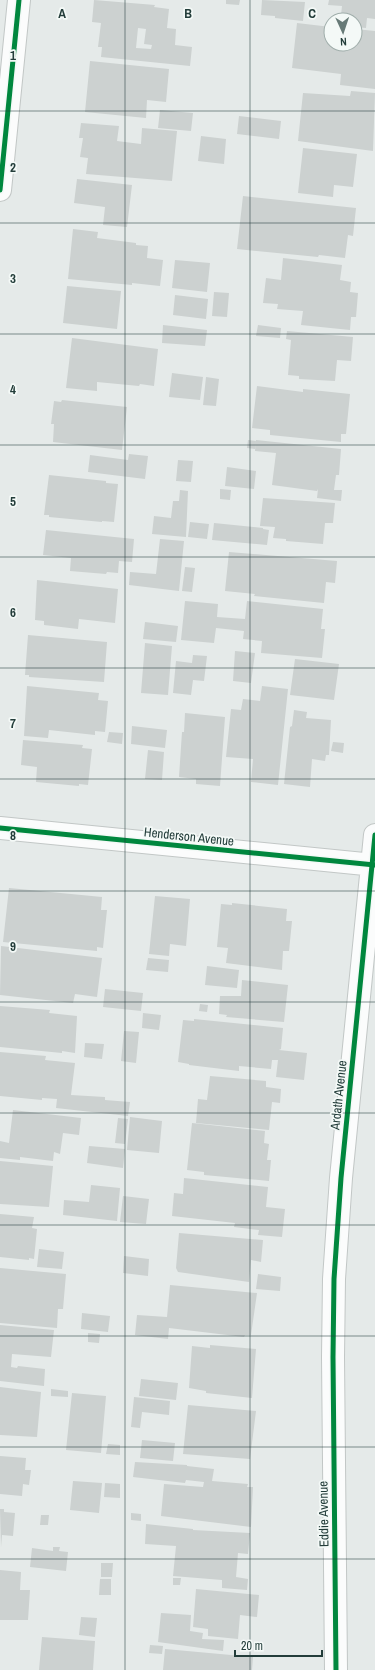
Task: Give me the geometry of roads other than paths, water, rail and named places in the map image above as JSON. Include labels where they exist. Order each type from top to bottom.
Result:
[{"type":"street","points":[[0,190],[19,0]]},
{"type":"street","name":"Henderson Avenue","points":[[0,828],[373,865]]},
{"type":"street","name":"Ardath Avenue","points":[[333,1357],[336,1233],[375,835]]},
{"type":"street","name":"Eddie Avenue","points":[[333,1357],[336,1670]]}]
